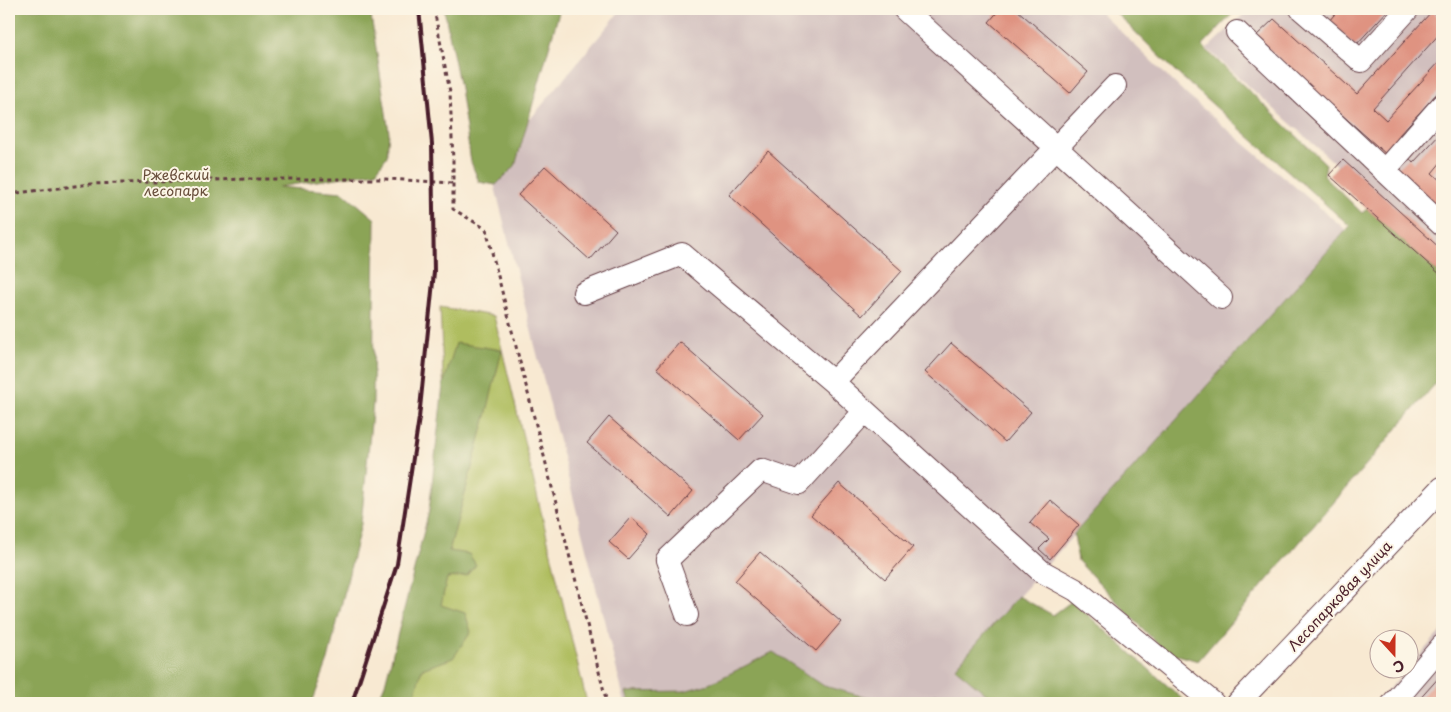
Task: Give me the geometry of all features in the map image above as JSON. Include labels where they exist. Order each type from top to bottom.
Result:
[{"type":"street","points":[[904,9],[1221,298]]},
{"type":"street","points":[[1301,9],[1361,60],[1408,9]]},
{"type":"street","points":[[1237,32],[1442,225]]},
{"type":"street","points":[[833,382],[1115,86]]},
{"type":"street","points":[[1384,171],[1442,106]]},
{"type":"street","points":[[584,293],[682,254],[866,411],[1041,570],[1076,590],[1213,703]]},
{"type":"street","points":[[687,615],[668,560],[761,470],[800,483],[866,411]]},
{"type":"street","name":"Лесопарковая улица","points":[[1238,703],[1442,488]]},
{"type":"street","points":[[1393,703],[1442,646]]},
{"type":"path","points":[[434,9],[450,92],[453,210],[486,229],[607,703]]},
{"type":"path","points":[[9,194],[92,184],[247,179],[386,179],[453,183]]},
{"type":"shaded area","points":[[622,9],[1097,9],[1188,96],[1346,230],[955,668],[997,703],[625,703],[494,183],[502,153]]},
{"type":"shaded area","points":[[1249,9],[1442,9],[1442,276],[1329,175],[1337,165],[1207,49]]},
{"type":"shaded area","points":[[1442,630],[1442,703],[1376,703],[1397,680],[1418,680],[1418,657]]},
{"type":"green space","name":"Ржевский лесопарк","points":[[9,9],[370,9],[389,132],[387,156],[376,172],[278,187],[343,192],[375,219],[373,403],[361,524],[328,660],[312,703],[9,703]]},
{"type":"green space","points":[[444,9],[560,9],[515,166],[496,185],[479,182],[471,162],[460,88]]},
{"type":"green space","points":[[1112,9],[1237,9],[1202,46],[1326,164],[1324,176],[1362,213],[1367,209],[1442,276],[1442,376],[1198,661],[1164,651],[1078,561],[1074,534],[1350,226],[1176,72]]},
{"type":"green space","points":[[440,307],[494,316],[587,703],[404,703],[444,397]]},
{"type":"green space","points":[[456,343],[502,350],[449,551],[469,554],[476,565],[466,576],[447,578],[441,605],[465,613],[471,632],[453,658],[422,669],[412,703],[377,703],[385,684],[429,511],[443,385]]},
{"type":"green space","points":[[1018,596],[1053,615],[1072,601],[1187,703],[997,703],[955,668]]},
{"type":"green space","points":[[773,652],[824,686],[887,703],[629,703],[626,692],[684,691],[709,684]]},
{"type":"green space","points":[[938,694],[943,703],[904,703]]},
{"type":"building","points":[[1000,9],[1016,9],[1088,72],[1070,93],[989,22]]},
{"type":"building","points":[[1339,9],[1389,9],[1355,46],[1329,21]]},
{"type":"building","points":[[1432,11],[1442,20],[1442,31],[1373,108],[1386,120],[1442,59],[1442,88],[1399,135],[1403,139],[1387,155],[1255,37],[1274,19],[1357,94]]},
{"type":"building","points":[[1442,132],[1442,161],[1432,173],[1442,182],[1442,212],[1395,171],[1409,158],[1413,163]]},
{"type":"building","points":[[768,151],[902,271],[862,316],[729,195]]},
{"type":"building","points":[[1343,160],[1442,250],[1442,276],[1329,175]]},
{"type":"building","points":[[545,166],[616,230],[590,260],[518,195]]},
{"type":"building","points":[[680,342],[763,414],[739,440],[657,368]]},
{"type":"building","points":[[951,343],[1031,412],[1005,442],[925,372]]},
{"type":"building","points":[[609,417],[693,491],[671,517],[587,443]]},
{"type":"building","points":[[839,483],[913,547],[885,579],[811,515]]},
{"type":"building","points":[[1050,500],[1079,525],[1050,559],[1039,549],[1049,539],[1030,523]]},
{"type":"building","points":[[631,517],[650,534],[628,559],[609,542]]},
{"type":"building","points":[[760,552],[841,622],[816,651],[735,581]]},
{"type":"building","points":[[1442,674],[1442,703],[1416,703]]},
{"type":"railway","points":[[352,703],[397,564],[419,418],[434,272],[432,144],[419,9]]}]
